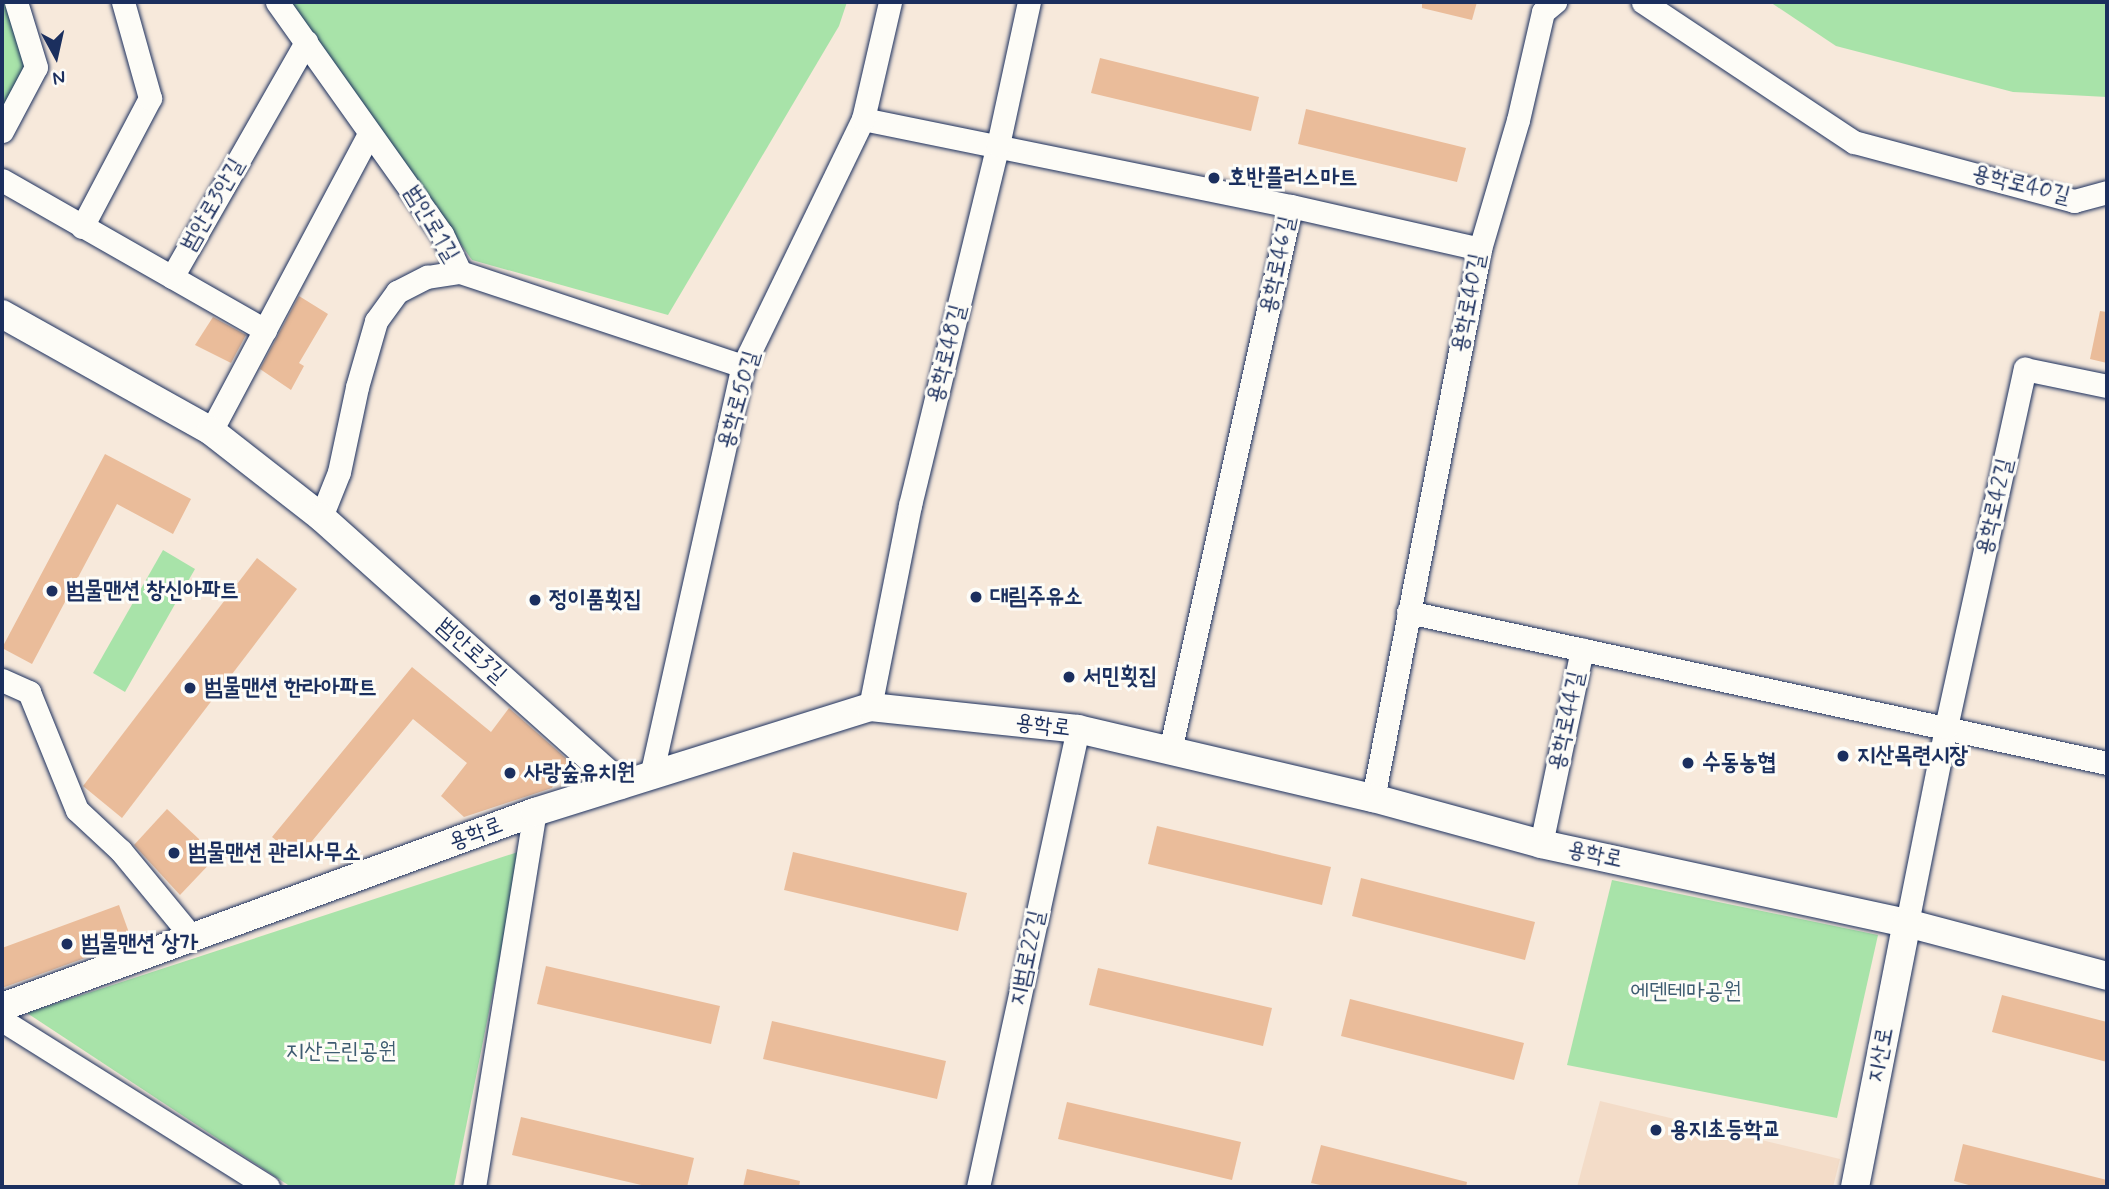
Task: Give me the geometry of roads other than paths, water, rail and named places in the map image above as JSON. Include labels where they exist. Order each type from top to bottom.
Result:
[{"type":"street","points":[[2,131],[36,67],[16,2]]},
{"type":"street","points":[[82,227],[150,98],[124,2]]},
{"type":"street","name":"범안로1길","points":[[277,2],[442,234],[460,272],[743,366]]},
{"type":"street","name":"용학로50길","points":[[650,776],[743,366],[863,119],[890,2]]},
{"type":"street","name":"용학로48길","points":[[870,707],[910,505],[998,145],[1029,2]]},
{"type":"street","name":"용학로40길","points":[[1373,798],[1479,249],[1518,120],[1543,12],[1555,2]]},
{"type":"street","name":"용학로40길","points":[[1643,2],[1854,142],[2074,201],[2107,192]]},
{"type":"street","name":"범안로3안길","points":[[2,180],[172,278],[306,42]]},
{"type":"street","name":"용학로46길","points":[[863,119],[1291,206],[1170,751]]},
{"type":"street","points":[[211,431],[369,134]]},
{"type":"street","points":[[1291,206],[1479,249]]},
{"type":"street","points":[[321,517],[339,472],[357,387],[376,321],[397,292],[427,276],[460,272]]},
{"type":"street","points":[[172,278],[265,330]]},
{"type":"street","name":"범안로3길","points":[[2,314],[211,431],[321,517],[621,785]]},
{"type":"street","name":"용학로42길","points":[[1906,923],[2025,369],[2107,386]]},
{"type":"street","name":"용학로44길","points":[[1408,612],[1582,649],[1541,844]]},
{"type":"street","points":[[1582,649],[2107,763]]},
{"type":"street","points":[[2,680],[29,692],[77,810],[121,851],[192,937]]},
{"type":"street","name":"용학로","points":[[2,1007],[535,812],[870,707],[1078,730],[1373,798],[1541,844],[1906,923],[2107,975]]},
{"type":"street","name":"지범로22길","points":[[978,1187],[1078,730]]},
{"type":"street","points":[[474,1187],[535,812]]},
{"type":"street","name":"지산로","points":[[1855,1187],[1906,923]]},
{"type":"street","points":[[2,1020],[268,1187]]},
{"type":"place","name":"호반플러스마트","points":[[1214,178]]},
{"type":"place","name":"범물맨션 창신아파트","points":[[52,591]]},
{"type":"place","name":"대림주유소","points":[[976,597]]},
{"type":"place","name":"정이품횟집","points":[[535,600]]},
{"type":"place","name":"서민횟집","points":[[1069,677]]},
{"type":"place","name":"범물맨션 한라아파트","points":[[190,688]]},
{"type":"place","name":"지산목련시장","points":[[1843,756]]},
{"type":"place","name":"수동농협","points":[[1688,763]]},
{"type":"place","name":"사랑숲유치원","points":[[510,773]]},
{"type":"place","name":"범물맨션 관리사무소","points":[[174,853]]},
{"type":"place","name":"범물맨션 상가","points":[[67,944]]},
{"type":"place","name":"용지초등학교","points":[[1656,1130]]},
{"type":"park label","name":"에덴테마공원","points":[[1686,992]]},
{"type":"park label","name":"지산근린공원","points":[[341,1052]]}]
